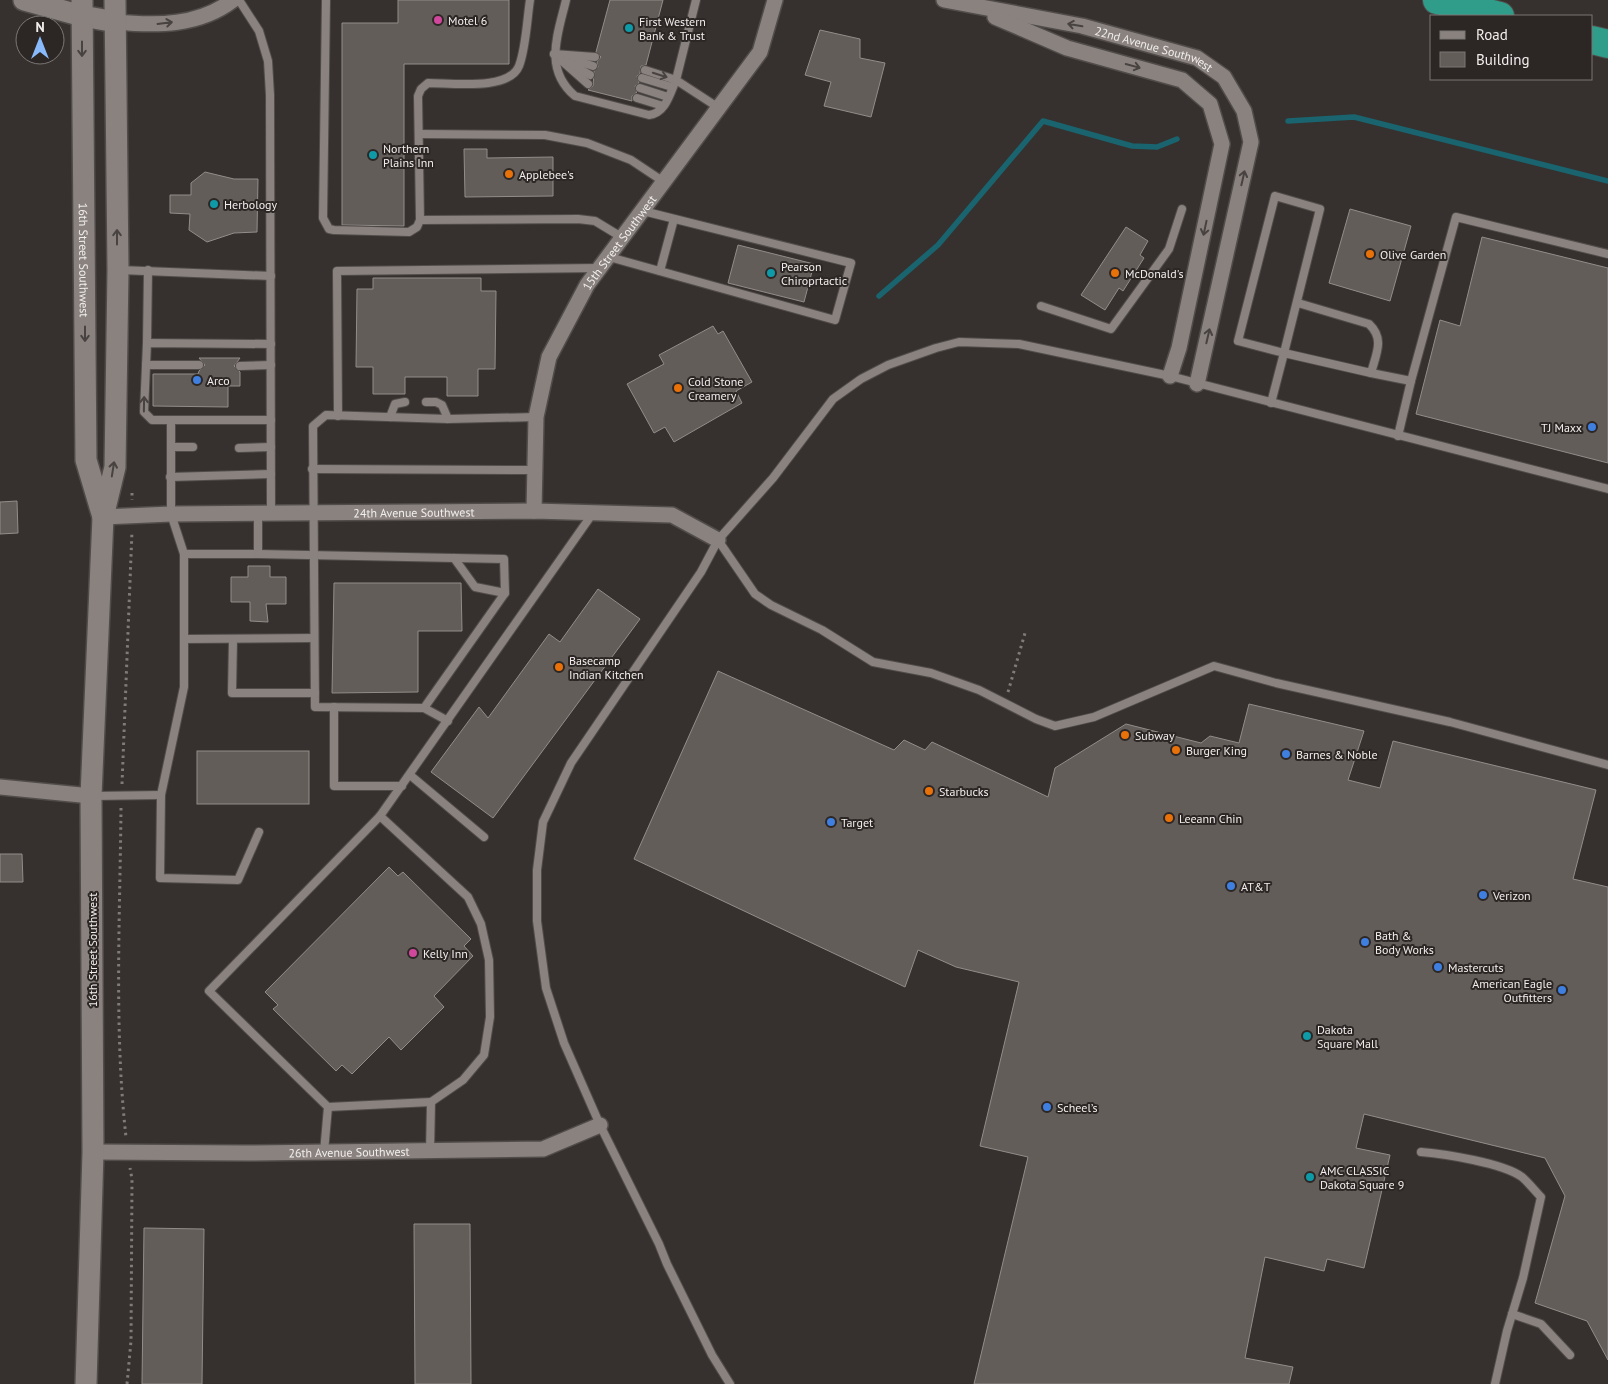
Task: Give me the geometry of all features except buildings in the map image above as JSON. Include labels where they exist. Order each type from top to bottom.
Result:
[{"type":"highway","points":[[1436,0],[1496,15]]},
{"type":"highway","points":[[1593,40],[1608,44]]},
{"type":"main road","points":[[24,0],[82,8],[116,22]]},
{"type":"main road","name":"16th Street Southwest","points":[[86,1384],[93,1152],[91,796],[103,517],[115,467],[118,270],[115,0]]},
{"type":"main road","name":"16th Street Southwest","points":[[82,8],[86,460],[103,517]]},
{"type":"street","points":[[116,22],[151,25],[196,20],[221,9],[233,0]]},
{"type":"street","name":"15th Street Southwest","points":[[534,511],[536,417],[549,357],[586,287],[760,52],[775,0]]},
{"type":"street","name":"22nd Avenue Southwest","points":[[944,0],[973,7],[1082,26],[1177,52],[1196,58],[1224,77],[1244,111],[1251,142],[1197,384]]},
{"type":"street","name":"22nd Avenue Southwest","points":[[973,7],[1067,48],[1182,80],[1210,104],[1222,144],[1179,348],[1170,376]]},
{"type":"street","name":"24th Avenue Southwest","points":[[103,517],[312,512],[534,511],[672,515],[718,540]]},
{"type":"street","points":[[0,787],[91,796]]},
{"type":"street","name":"26th Avenue Southwest","points":[[93,1152],[324,1153],[543,1149],[600,1125]]},
{"type":"lane","points":[[239,0],[259,31],[268,61],[270,95],[271,474],[258,554]]},
{"type":"lane","points":[[326,0],[323,218],[329,229],[340,231],[409,232],[417,227],[420,220],[418,96],[421,89],[428,83],[500,82],[512,76],[519,66],[530,0]]},
{"type":"lane","points":[[566,0],[554,54],[560,80],[575,96],[649,115],[656,114],[663,106],[674,84],[696,0]]},
{"type":"lane","points":[[554,54],[595,56]]},
{"type":"lane","points":[[554,54],[593,66]]},
{"type":"lane","points":[[554,54],[590,75]]},
{"type":"lane","points":[[554,54],[588,84]]},
{"type":"lane","points":[[645,70],[719,108]]},
{"type":"lane","points":[[642,78],[674,84]]},
{"type":"lane","points":[[640,88],[668,97]]},
{"type":"lane","points":[[637,98],[663,106]]},
{"type":"lane","points":[[418,134],[545,135],[587,143],[631,160],[664,182]]},
{"type":"lane","points":[[1271,403],[1284,353],[1298,303],[1320,209],[1275,196],[1238,341],[1284,353],[1411,381]]},
{"type":"lane","points":[[1041,306],[1111,329],[1169,249],[1182,209]]},
{"type":"lane","points":[[338,416],[337,271],[604,262],[660,271],[835,320],[851,263],[642,211]]},
{"type":"lane","points":[[1398,436],[1411,381],[1456,217],[1608,254]]},
{"type":"lane","points":[[660,271],[674,219]]},
{"type":"lane","points":[[420,220],[595,221],[623,238]]},
{"type":"lane","points":[[118,270],[271,276]]},
{"type":"lane","points":[[148,270],[144,412],[152,420],[271,420]]},
{"type":"lane","points":[[1298,303],[1369,324],[1377,331],[1380,343],[1371,372]]},
{"type":"lane","points":[[730,1384],[712,1355],[600,1125],[564,1042],[546,988],[537,904],[537,870],[543,822],[571,763],[701,572],[718,540],[773,478],[833,399],[861,379],[896,362],[960,342],[1019,344],[1170,376],[1608,489]]},
{"type":"lane","points":[[147,343],[271,344]]},
{"type":"lane","points":[[146,365],[199,364]]},
{"type":"lane","points":[[240,366],[271,365]]},
{"type":"lane","points":[[390,417],[395,404],[405,402]]},
{"type":"lane","points":[[426,402],[436,402],[442,406],[448,419]]},
{"type":"lane","points":[[448,721],[424,708],[315,707],[312,512],[313,426],[326,415],[448,419],[536,417]]},
{"type":"lane","points":[[171,420],[171,514],[184,554],[184,687],[160,795],[160,878],[238,880],[259,832]]},
{"type":"lane","points":[[170,447],[193,447]]},
{"type":"lane","points":[[239,448],[271,447]]},
{"type":"lane","points":[[312,469],[534,470]]},
{"type":"lane","points":[[170,477],[271,474]]},
{"type":"lane","points":[[380,816],[468,897],[481,924],[488,960],[490,1017],[484,1055],[463,1080],[431,1102],[328,1107],[209,991],[380,816],[593,514]]},
{"type":"lane","points":[[718,540],[755,594],[771,606],[822,630],[872,662],[931,673],[979,690],[1036,719],[1055,726],[1094,717],[1214,666],[1276,683],[1450,722],[1608,765]]},
{"type":"lane","points":[[184,554],[504,559],[505,593],[424,708]]},
{"type":"lane","points":[[454,558],[475,587],[505,593]]},
{"type":"lane","points":[[184,639],[314,638]]},
{"type":"lane","points":[[233,639],[232,693],[315,693]]},
{"type":"lane","points":[[334,707],[334,786],[402,786]]},
{"type":"lane","points":[[410,775],[484,837]]},
{"type":"lane","points":[[91,796],[160,795]]},
{"type":"lane","points":[[430,1152],[431,1102]]},
{"type":"lane","points":[[324,1153],[328,1107]]},
{"type":"lane","points":[[1421,1152],[1442,1154],[1492,1166],[1522,1177],[1541,1197],[1523,1278],[1495,1384]]},
{"type":"lane","points":[[1512,1314],[1541,1324],[1570,1355]]},
{"type":"path","points":[[127,1384],[132,1341],[132,1179],[123,1112],[119,979],[121,795],[132,552]]},
{"type":"path","points":[[1005,704],[1025,633]]},
{"type":"waterway","points":[[1288,121],[1354,117],[1608,181]]},
{"type":"waterway","points":[[879,296],[938,245],[1043,121],[1132,146],[1157,147],[1177,139]]},
{"type":"place","name":"Motel 6","points":[[438,20]]},
{"type":"place","name":"First Western Bank & Trust","points":[[629,28]]},
{"type":"place","name":"Northern Plains Inn","points":[[373,155]]},
{"type":"place","name":"Applebee's","points":[[509,174]]},
{"type":"place","name":"Herbology","points":[[214,204]]},
{"type":"place","name":"Olive Garden","points":[[1370,254]]},
{"type":"place","name":"Pearson Chiroprtactic","points":[[771,273]]},
{"type":"place","name":"McDonald's","points":[[1115,273]]},
{"type":"place","name":"Arco","points":[[197,380]]},
{"type":"place","name":"Cold Stone Creamery","points":[[678,388]]},
{"type":"place","name":"TJ Maxx","points":[[1592,427]]},
{"type":"place","name":"Basecamp Indian Kitchen","points":[[559,667]]},
{"type":"place","name":"Subway","points":[[1125,735]]},
{"type":"place","name":"Burger King","points":[[1176,750]]},
{"type":"place","name":"Barnes & Noble","points":[[1286,754]]},
{"type":"place","name":"Starbucks","points":[[929,791]]},
{"type":"place","name":"Leeann Chin","points":[[1169,818]]},
{"type":"place","name":"Target","points":[[831,822]]},
{"type":"place","name":"AT&T","points":[[1231,886]]},
{"type":"place","name":"Verizon","points":[[1483,895]]},
{"type":"place","name":"Bath & Body Works","points":[[1365,942]]},
{"type":"place","name":"Kelly Inn","points":[[413,953]]},
{"type":"place","name":"Mastercuts","points":[[1438,967]]},
{"type":"place","name":"American Eagle Outfitters","points":[[1562,990]]},
{"type":"place","name":"Dakota Square Mall","points":[[1307,1036]]},
{"type":"place","name":"Scheel’s","points":[[1047,1107]]},
{"type":"place","name":"AMC CLASSIC Dakota Square 9","points":[[1310,1177]]}]
